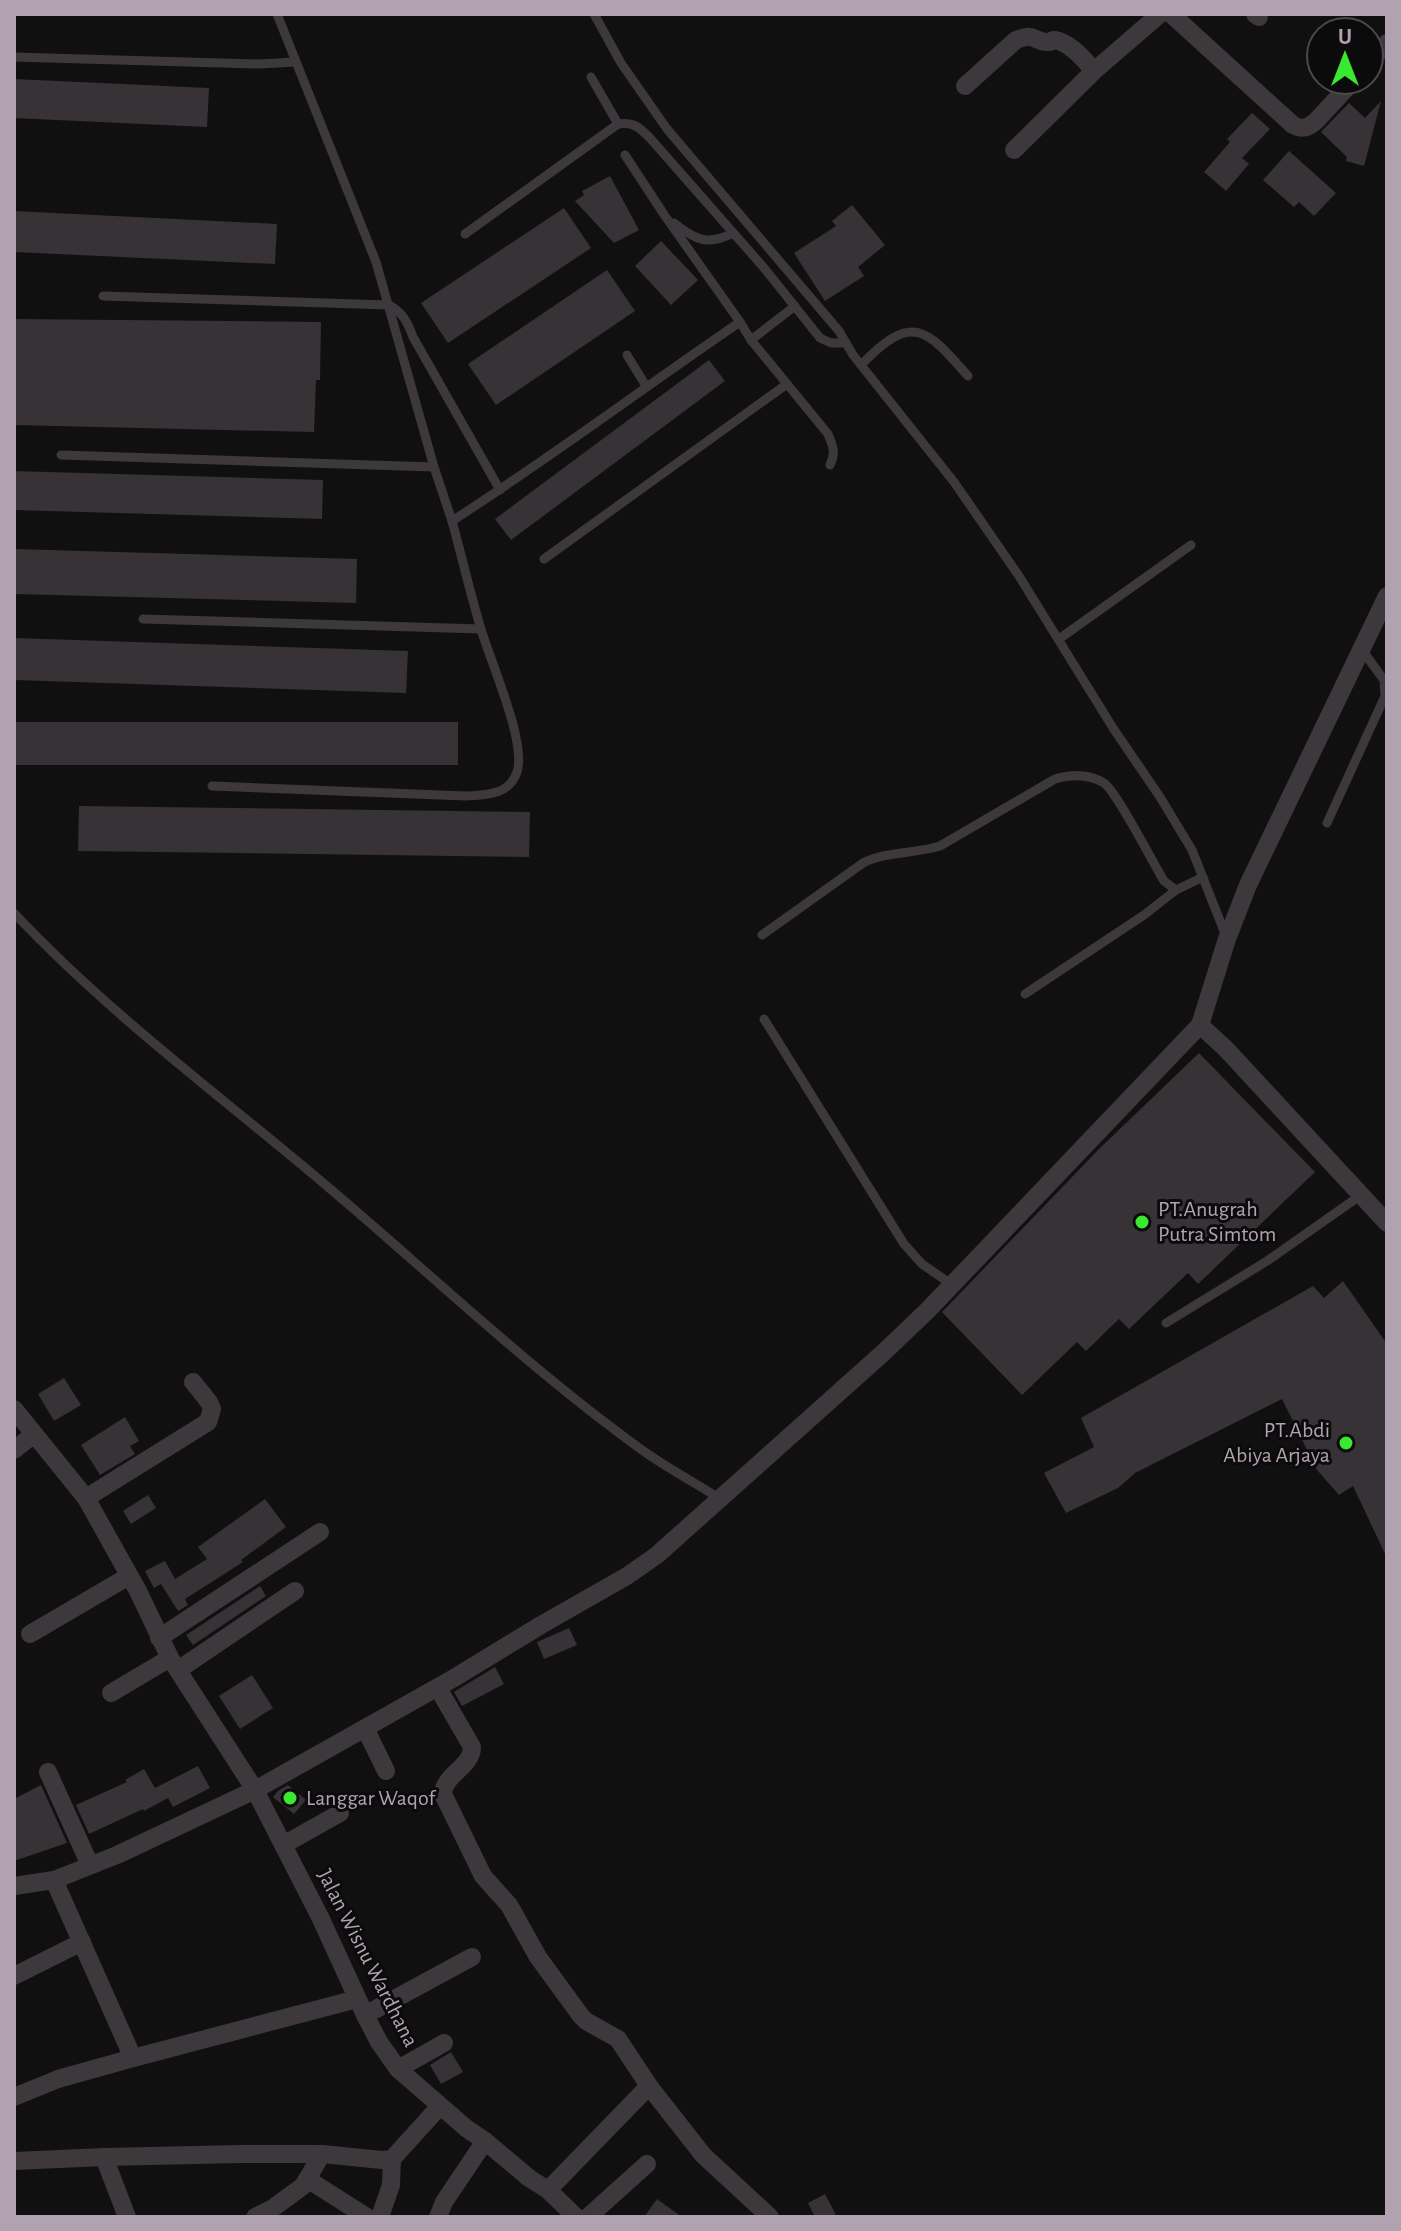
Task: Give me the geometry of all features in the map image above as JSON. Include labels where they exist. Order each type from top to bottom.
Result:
[{"type":"street","points":[[1014,150],[1094,71],[1160,14]]},
{"type":"street","points":[[1171,14],[1299,128],[1311,126],[1339,96]]},
{"type":"street","points":[[965,86],[1024,36],[1037,37],[1045,42],[1058,41],[1073,49],[1094,71]]},
{"type":"street","points":[[14,1886],[54,1880],[117,1855],[255,1790],[438,1688],[627,1576],[677,1539],[883,1353],[1200,1025],[1248,885],[1387,596]]},
{"type":"street","points":[[1200,1025],[1226,1049],[1387,1223]]},
{"type":"street","points":[[86,1498],[208,1422],[212,1409],[193,1382]]},
{"type":"street","name":"Jalan Wisnu Wardhana","points":[[14,1409],[86,1498],[174,1664],[255,1790],[379,2042],[398,2069],[529,2178],[548,2190],[576,2217]]},
{"type":"street","points":[[14,1450],[34,1434]]},
{"type":"street","points":[[159,1638],[320,1532]]},
{"type":"street","points":[[30,1634],[129,1576]]},
{"type":"street","points":[[111,1693],[174,1664],[295,1591]]},
{"type":"street","points":[[438,1688],[473,1753],[444,1785],[443,1794],[483,1876],[509,1905],[538,1957],[581,2016],[618,2039],[649,2086],[703,2155],[770,2217]]},
{"type":"street","points":[[365,1728],[386,1771]]},
{"type":"street","points":[[48,1772],[90,1865]]},
{"type":"street","points":[[283,1845],[340,1813]]},
{"type":"street","points":[[54,1880],[133,2058]]},
{"type":"street","points":[[14,1976],[82,1942]]},
{"type":"street","points":[[14,2097],[58,2079],[133,2058],[361,2007],[472,1957]]},
{"type":"street","points":[[398,2069],[444,2043]]},
{"type":"street","points":[[548,2190],[649,2086]]},
{"type":"street","points":[[380,2217],[391,2185],[392,2159],[440,2106]]},
{"type":"street","points":[[438,2217],[444,2202],[485,2141]]},
{"type":"street","points":[[14,2161],[322,2154],[392,2159]]},
{"type":"street","points":[[255,2217],[303,2186],[322,2154]]},
{"type":"street","points":[[104,2157],[127,2217]]},
{"type":"street","points":[[588,2217],[647,2164]]},
{"type":"street","points":[[307,2179],[358,2214]]},
{"type":"lane","points":[[212,786],[491,795],[504,789],[519,768],[518,747],[506,702],[481,629],[376,262],[277,14]]},
{"type":"lane","points":[[594,14],[621,63],[667,129],[839,331],[861,365],[954,482],[1182,832],[1227,939]]},
{"type":"lane","points":[[14,57],[259,64],[295,62]]},
{"type":"lane","points":[[591,77],[618,124]]},
{"type":"lane","points":[[465,234],[618,124],[631,122],[639,127],[733,233],[824,341],[846,343]]},
{"type":"lane","points":[[625,155],[751,340],[828,434],[834,448],[830,465]]},
{"type":"lane","points":[[665,216],[687,234],[701,240],[722,239],[733,233]]},
{"type":"lane","points":[[103,296],[389,305],[405,317],[413,337],[500,490]]},
{"type":"lane","points":[[751,340],[795,306]]},
{"type":"lane","points":[[452,521],[740,322]]},
{"type":"lane","points":[[861,365],[888,339],[900,334],[920,333],[940,345],[968,376]]},
{"type":"lane","points":[[627,355],[646,386]]},
{"type":"lane","points":[[544,559],[787,384]]},
{"type":"lane","points":[[61,455],[434,467]]},
{"type":"lane","points":[[1059,639],[1191,545]]},
{"type":"lane","points":[[143,619],[481,629]]},
{"type":"lane","points":[[1327,823],[1385,696],[1384,680],[1361,649]]},
{"type":"lane","points":[[762,935],[863,863],[875,857],[940,846],[1055,779],[1068,775],[1091,777],[1111,789],[1164,881],[1176,890]]},
{"type":"lane","points":[[1025,994],[1144,915],[1176,890],[1203,877]]},
{"type":"lane","points":[[14,913],[159,1048],[356,1211],[502,1340],[644,1451],[719,1498]]},
{"type":"lane","points":[[764,1019],[904,1244],[922,1264],[951,1284]]},
{"type":"lane","points":[[1166,1323],[1267,1261],[1361,1195]]},
{"type":"building","points":[[14,79],[209,88],[207,127],[14,118]]},
{"type":"building","points":[[1381,101],[1364,166],[1346,161],[1347,157],[1321,132],[1349,103],[1365,118]]},
{"type":"building","points":[[1252,113],[1270,129],[1242,158],[1249,164],[1226,191],[1204,172],[1230,142],[1227,139]]},
{"type":"building","points":[[1289,151],[1336,193],[1314,216],[1299,202],[1294,207],[1263,180]]},
{"type":"building","points":[[610,176],[639,230],[614,243],[575,201],[584,195],[582,191]]},
{"type":"building","points":[[852,205],[885,245],[858,267],[864,276],[825,301],[794,253],[836,226],[832,221]]},
{"type":"building","points":[[564,208],[591,248],[448,343],[421,303]]},
{"type":"building","points":[[14,211],[277,224],[275,264],[14,252]]},
{"type":"building","points":[[661,241],[698,280],[671,305],[635,266]]},
{"type":"building","points":[[607,270],[635,311],[496,405],[468,364]]},
{"type":"building","points":[[14,319],[321,322],[320,380],[316,380],[314,432],[14,425]]},
{"type":"building","points":[[709,360],[725,381],[511,540],[495,519]]},
{"type":"building","points":[[14,471],[323,480],[322,519],[14,510]]},
{"type":"building","points":[[14,549],[357,559],[356,603],[14,594]]},
{"type":"building","points":[[14,638],[408,651],[406,693],[14,680]]},
{"type":"building","points":[[14,722],[458,722],[458,765],[14,765]]},
{"type":"building","points":[[79,806],[530,812],[529,857],[78,851]]},
{"type":"building","name":"PT.Anugrah Putra Simtom","points":[[1199,1053],[1315,1172],[1198,1284],[1188,1273],[1129,1329],[1119,1319],[1086,1351],[1077,1342],[1022,1395],[942,1312],[1099,1149]]},
{"type":"building","points":[[1343,1281],[1387,1344],[1387,1558],[1353,1486],[1339,1495],[1317,1470],[1282,1399],[1135,1473],[1118,1488],[1066,1513],[1044,1473],[1094,1447],[1081,1418],[1313,1286],[1324,1298]]},
{"type":"building","points":[[64,1378],[81,1405],[54,1421],[38,1394]]},
{"type":"building","points":[[125,1417],[139,1441],[130,1446],[135,1454],[100,1475],[81,1445]]},
{"type":"building","points":[[148,1495],[156,1508],[131,1524],[123,1511]]},
{"type":"building","points":[[265,1499],[286,1527],[241,1560],[243,1562],[185,1599],[188,1605],[178,1611],[161,1584],[154,1588],[145,1571],[165,1561],[175,1579],[207,1559],[198,1547]]},
{"type":"building","points":[[260,1586],[266,1596],[193,1645],[186,1635]]},
{"type":"building","points":[[569,1628],[577,1645],[544,1659],[537,1642]]},
{"type":"building","points":[[495,1667],[504,1684],[462,1706],[454,1692]]},
{"type":"building","points":[[252,1675],[273,1708],[240,1729],[219,1696]]},
{"type":"building","points":[[198,1766],[210,1788],[173,1807],[168,1798],[89,1834],[76,1805],[127,1782],[125,1780],[144,1769],[155,1788]]},
{"type":"building","points":[[41,1785],[67,1843],[14,1861],[14,1799]]},
{"type":"building","name":"Langgar Waqof","points":[[288,1785],[306,1800],[294,1814],[273,1797]]},
{"type":"building","points":[[451,2052],[463,2072],[441,2084],[430,2065]]},
{"type":"building","points":[[825,2194],[837,2217],[815,2217],[808,2203]]},
{"type":"building","points":[[657,2199],[682,2217],[644,2217]]},
{"type":"place","name":"PT.Anugrah Putra Simtom","points":[[1142,1222]]},
{"type":"place","name":"PT.Abdi Abiya Arjaya","points":[[1346,1443]]},
{"type":"place","name":"Langgar Waqof","points":[[290,1798]]}]
